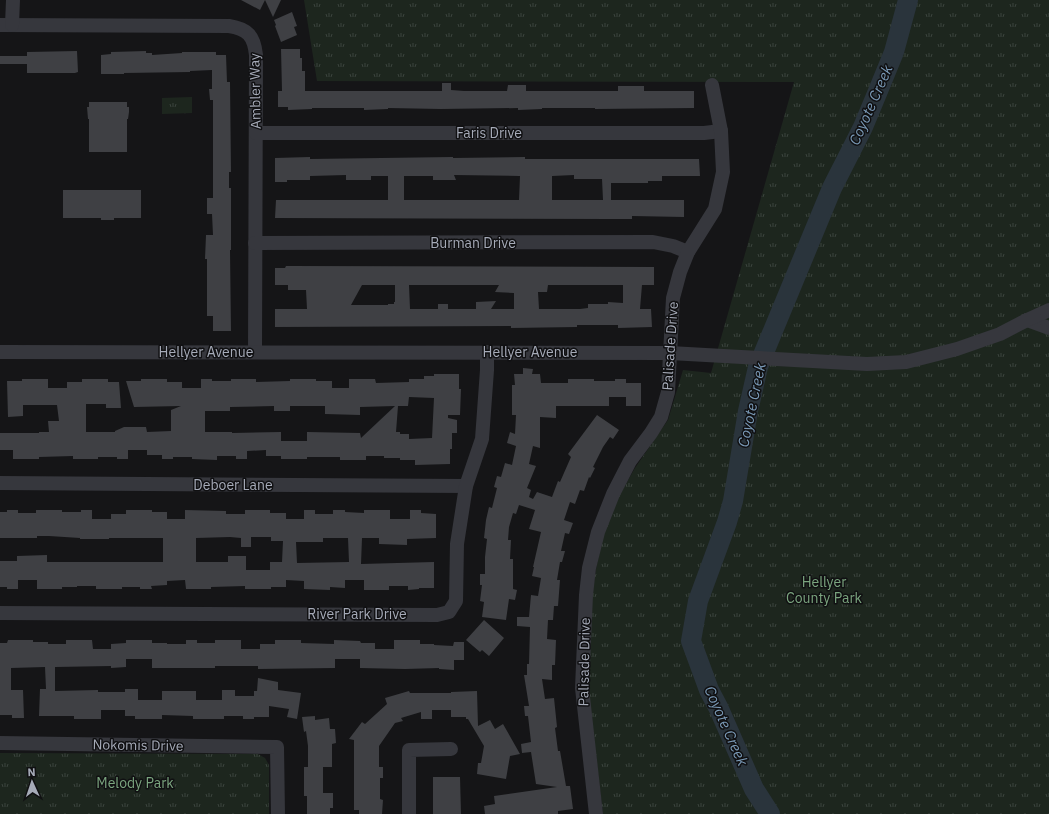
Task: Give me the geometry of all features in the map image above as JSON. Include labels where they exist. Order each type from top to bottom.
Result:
[{"type":"street","points":[[6,25],[13,0]]},
{"type":"street","name":"Ambler Way","points":[[6,25],[229,26],[240,28],[249,34],[255,43],[255,352]]},
{"type":"street","name":"Palisade Drive","points":[[596,814],[582,688],[586,595],[589,568],[598,532],[612,494],[630,461],[661,417],[668,392],[673,298],[680,272],[688,252],[715,209],[723,172],[721,131],[712,85]]},
{"type":"street","name":"Faris Drive","points":[[256,133],[704,133],[721,131]]},
{"type":"street","name":"Burman Drive","points":[[255,243],[653,242],[673,246],[688,252]]},
{"type":"street","name":"Hellyer Avenue","points":[[0,352],[694,353],[867,364],[906,362],[957,349],[1000,334],[1049,310]]},
{"type":"street","points":[[1027,320],[1049,328]]},
{"type":"street","name":"River Park Drive","points":[[0,613],[437,615],[449,612],[456,600],[457,544],[466,486],[482,439],[487,352]]},
{"type":"street","name":"Deboer Lane","points":[[0,483],[466,486]]},
{"type":"street","name":"Nokomis Drive","points":[[0,743],[277,747],[278,814]]},
{"type":"street","points":[[409,814],[409,750],[451,749]]},
{"type":"green space","name":"Hellyer County Park","points":[[304,0],[1049,0],[1049,814],[603,814],[588,689],[592,596],[604,533],[619,496],[635,468],[668,420],[683,370],[711,373],[794,82],[317,81]]},
{"type":"green space","points":[[192,97],[192,113],[162,114],[162,98]]},
{"type":"green space","name":"Melody Park","points":[[0,753],[258,754],[265,758],[269,765],[269,814],[0,814]]},
{"type":"building","points":[[241,0],[265,0],[260,10]]},
{"type":"building","points":[[265,0],[281,0],[273,17]]},
{"type":"building","points":[[292,12],[297,26],[294,27],[297,35],[281,42],[274,20]]},
{"type":"building","points":[[281,49],[300,49],[302,71],[305,71],[305,91],[442,91],[442,83],[451,83],[451,90],[464,91],[507,91],[508,85],[526,85],[526,91],[618,91],[618,86],[644,86],[644,91],[694,91],[694,108],[542,108],[518,110],[518,108],[388,108],[364,110],[364,108],[312,108],[288,110],[288,107],[278,107],[278,91],[282,91]]},
{"type":"building","points":[[77,51],[78,72],[75,73],[27,73],[27,64],[0,64],[0,56],[27,56],[27,52]]},
{"type":"building","points":[[146,51],[146,53],[152,53],[152,55],[182,52],[216,52],[216,55],[226,55],[227,82],[230,82],[231,172],[229,172],[229,188],[231,188],[231,331],[213,331],[213,316],[207,316],[207,259],[205,259],[206,235],[213,235],[212,214],[207,214],[207,198],[213,198],[213,100],[210,100],[209,89],[212,89],[212,70],[190,72],[101,74],[101,55],[111,54],[111,52]]},
{"type":"building","points":[[89,102],[127,102],[129,112],[127,119],[127,152],[89,152],[89,119],[87,107],[89,107]]},
{"type":"building","points":[[525,157],[525,159],[699,159],[700,176],[662,176],[662,181],[648,181],[648,183],[611,183],[611,200],[684,200],[684,217],[632,216],[632,219],[275,218],[276,200],[388,200],[388,176],[371,176],[371,180],[346,180],[346,175],[310,176],[310,180],[287,180],[287,182],[275,182],[275,158]],"holes":[[[454,175],[520,176],[519,200],[404,200],[404,176],[433,176],[433,180],[456,180]],[[574,175],[574,179],[602,179],[603,200],[552,200],[552,176]]]},
{"type":"building","points":[[63,190],[141,190],[141,218],[114,218],[114,220],[101,220],[101,218],[63,218]]},
{"type":"building","points":[[286,266],[654,267],[654,285],[642,285],[640,309],[651,309],[652,327],[618,328],[618,325],[577,325],[577,327],[511,328],[511,326],[275,327],[275,309],[307,309],[306,290],[288,290],[288,285],[275,285],[275,268],[285,268]],"holes":[[[362,285],[395,285],[394,304],[351,305]],[[409,285],[499,285],[495,292],[514,293],[514,309],[491,309],[496,301],[476,302],[476,309],[448,309],[448,304],[438,304],[438,309],[410,309]],[[548,285],[623,285],[623,303],[608,302],[608,304],[588,304],[588,308],[580,309],[539,309],[538,292],[547,292]]]},
{"type":"building","points":[[523,368],[533,369],[532,374],[540,374],[541,383],[568,383],[568,379],[615,381],[615,379],[626,379],[626,383],[641,383],[641,406],[626,406],[626,397],[609,397],[609,406],[556,406],[556,418],[540,417],[540,448],[533,446],[529,464],[536,466],[527,488],[531,490],[529,497],[533,499],[537,492],[552,497],[558,481],[560,482],[571,457],[568,454],[597,415],[619,430],[613,439],[610,437],[603,447],[593,467],[595,468],[590,478],[589,477],[584,491],[580,490],[575,504],[570,502],[564,520],[573,523],[569,534],[565,533],[561,551],[565,551],[562,562],[560,562],[557,580],[560,580],[558,606],[554,606],[553,620],[548,620],[547,639],[556,640],[555,665],[552,665],[552,680],[542,679],[545,699],[554,698],[557,727],[555,728],[558,751],[560,751],[566,786],[570,786],[573,809],[558,811],[558,814],[485,814],[484,806],[495,804],[494,796],[557,787],[536,784],[531,752],[522,753],[521,744],[531,742],[528,716],[525,716],[524,706],[529,706],[524,675],[527,675],[527,664],[529,664],[530,627],[517,626],[517,617],[529,617],[531,595],[538,596],[541,578],[532,576],[541,532],[529,529],[535,510],[519,505],[516,514],[513,513],[509,527],[508,540],[511,540],[510,559],[513,559],[513,589],[517,590],[515,600],[509,599],[506,620],[482,617],[484,602],[480,601],[482,585],[480,585],[480,574],[485,574],[487,539],[484,538],[486,520],[489,507],[492,508],[497,488],[494,487],[497,476],[501,477],[505,463],[512,465],[516,446],[507,443],[510,432],[515,434],[516,415],[512,415],[512,385],[515,385],[514,374],[523,374]]},
{"type":"building","points":[[434,374],[459,374],[459,389],[461,389],[460,415],[448,415],[448,418],[457,420],[457,433],[452,433],[450,464],[415,465],[415,460],[384,458],[384,456],[366,456],[366,460],[340,460],[340,457],[281,459],[281,456],[266,456],[266,450],[247,451],[247,459],[236,459],[236,456],[217,456],[217,460],[192,459],[192,457],[173,457],[173,459],[162,459],[162,455],[147,455],[147,450],[128,450],[128,459],[117,459],[117,457],[98,457],[98,459],[73,459],[73,456],[39,457],[39,459],[13,459],[13,450],[0,450],[0,433],[49,432],[48,421],[59,421],[57,405],[23,405],[23,416],[8,417],[7,381],[22,381],[22,379],[48,379],[48,388],[67,388],[67,382],[82,382],[82,379],[108,379],[108,382],[119,382],[121,408],[106,408],[106,404],[86,404],[86,432],[115,432],[124,427],[146,427],[147,432],[171,431],[171,410],[181,406],[134,407],[126,381],[141,381],[141,379],[167,379],[167,382],[182,382],[182,388],[201,388],[201,379],[212,379],[212,381],[231,381],[231,379],[256,379],[256,382],[290,381],[290,379],[316,379],[316,381],[332,381],[332,388],[349,388],[349,379],[375,379],[376,383],[409,382],[409,379],[424,379],[424,376],[434,376]],"holes":[[[409,397],[434,398],[432,438],[409,439],[409,434],[400,434],[400,432],[396,432],[398,406],[408,406]],[[274,406],[274,411],[290,411],[290,406],[325,406],[325,414],[360,415],[360,407],[395,406],[361,438],[360,433],[307,432],[307,441],[281,441],[281,432],[205,432],[205,411],[230,411],[230,407]]]},
{"type":"building","points":[[7,510],[18,510],[18,513],[36,513],[36,510],[81,512],[81,510],[92,510],[92,519],[111,519],[111,514],[126,514],[126,510],[152,510],[152,512],[167,512],[167,519],[185,519],[185,510],[226,511],[226,514],[245,514],[245,510],[270,510],[270,513],[286,513],[286,519],[304,519],[304,510],[315,510],[315,514],[333,514],[333,510],[364,513],[364,510],[390,510],[390,519],[410,519],[410,510],[421,510],[421,513],[436,514],[436,538],[407,539],[407,545],[379,544],[379,538],[362,538],[361,564],[434,562],[434,588],[408,590],[408,586],[389,586],[389,590],[364,590],[364,580],[345,580],[345,588],[330,587],[330,590],[304,589],[304,581],[286,580],[286,587],[271,587],[271,589],[245,589],[245,586],[211,587],[211,589],[186,589],[185,580],[167,581],[167,585],[151,586],[152,589],[122,587],[122,589],[96,589],[96,586],[77,586],[62,587],[62,589],[37,589],[37,580],[18,580],[18,589],[7,589],[7,587],[0,587],[0,561],[17,561],[17,556],[47,555],[47,562],[163,562],[163,538],[80,539],[37,536],[37,538],[0,538],[0,512],[7,512]],"holes":[[[251,537],[271,537],[271,541],[283,541],[282,562],[270,562],[270,570],[246,570],[246,556],[228,556],[228,562],[196,562],[196,538],[241,538],[241,547],[251,547]],[[323,538],[348,538],[349,562],[297,563],[296,542],[323,542]]]},
{"type":"building","points":[[484,620],[504,638],[489,656],[482,650],[480,652],[466,640]]},
{"type":"building","points":[[8,640],[33,640],[33,642],[48,642],[48,644],[66,644],[66,640],[92,640],[93,649],[111,649],[111,644],[126,643],[126,640],[152,640],[152,643],[186,644],[186,640],[197,640],[197,643],[215,643],[215,640],[241,640],[241,649],[260,649],[260,644],[275,644],[275,640],[301,640],[301,643],[334,644],[334,640],[375,643],[375,649],[394,649],[394,640],[420,640],[420,644],[453,646],[454,642],[464,642],[464,660],[454,660],[454,670],[439,668],[360,668],[360,659],[335,659],[335,668],[258,669],[258,666],[215,666],[215,668],[152,668],[152,659],[126,659],[126,667],[55,667],[55,691],[98,690],[98,692],[125,692],[125,689],[138,689],[138,700],[162,700],[162,691],[196,691],[196,700],[222,700],[222,690],[235,690],[235,696],[254,696],[254,691],[257,691],[258,678],[278,682],[278,690],[301,693],[297,719],[287,717],[289,709],[269,706],[269,717],[254,717],[254,719],[243,719],[243,716],[224,716],[224,719],[193,719],[193,716],[162,715],[162,719],[135,719],[135,716],[125,716],[125,710],[101,710],[101,719],[74,719],[74,716],[39,716],[40,689],[46,689],[45,667],[11,668],[11,690],[23,690],[24,718],[12,718],[12,715],[0,715],[0,643],[7,643]]},
{"type":"building","points":[[409,691],[410,693],[451,693],[477,691],[478,726],[490,720],[495,729],[503,724],[520,754],[510,756],[506,779],[477,774],[478,763],[481,763],[484,746],[466,717],[451,717],[451,710],[432,710],[432,719],[421,719],[421,712],[401,718],[403,721],[395,723],[379,746],[379,767],[383,767],[383,778],[380,778],[380,799],[383,800],[382,814],[359,814],[359,810],[354,810],[354,740],[349,739],[362,722],[365,724],[387,704],[385,698]]},
{"type":"building","points":[[315,716],[315,720],[329,718],[330,729],[335,729],[336,743],[332,744],[332,767],[323,767],[323,793],[333,793],[333,808],[330,808],[330,814],[307,814],[307,796],[304,796],[304,767],[308,767],[308,746],[302,717]]},
{"type":"building","points":[[433,777],[460,777],[461,814],[433,814]]},
{"type":"waterway","name":"Coyote Creek","points":[[770,814],[754,789],[719,709],[709,690],[691,641],[698,601],[727,522],[733,501],[748,411],[758,367],[832,188],[863,127],[894,52],[908,0]]}]
